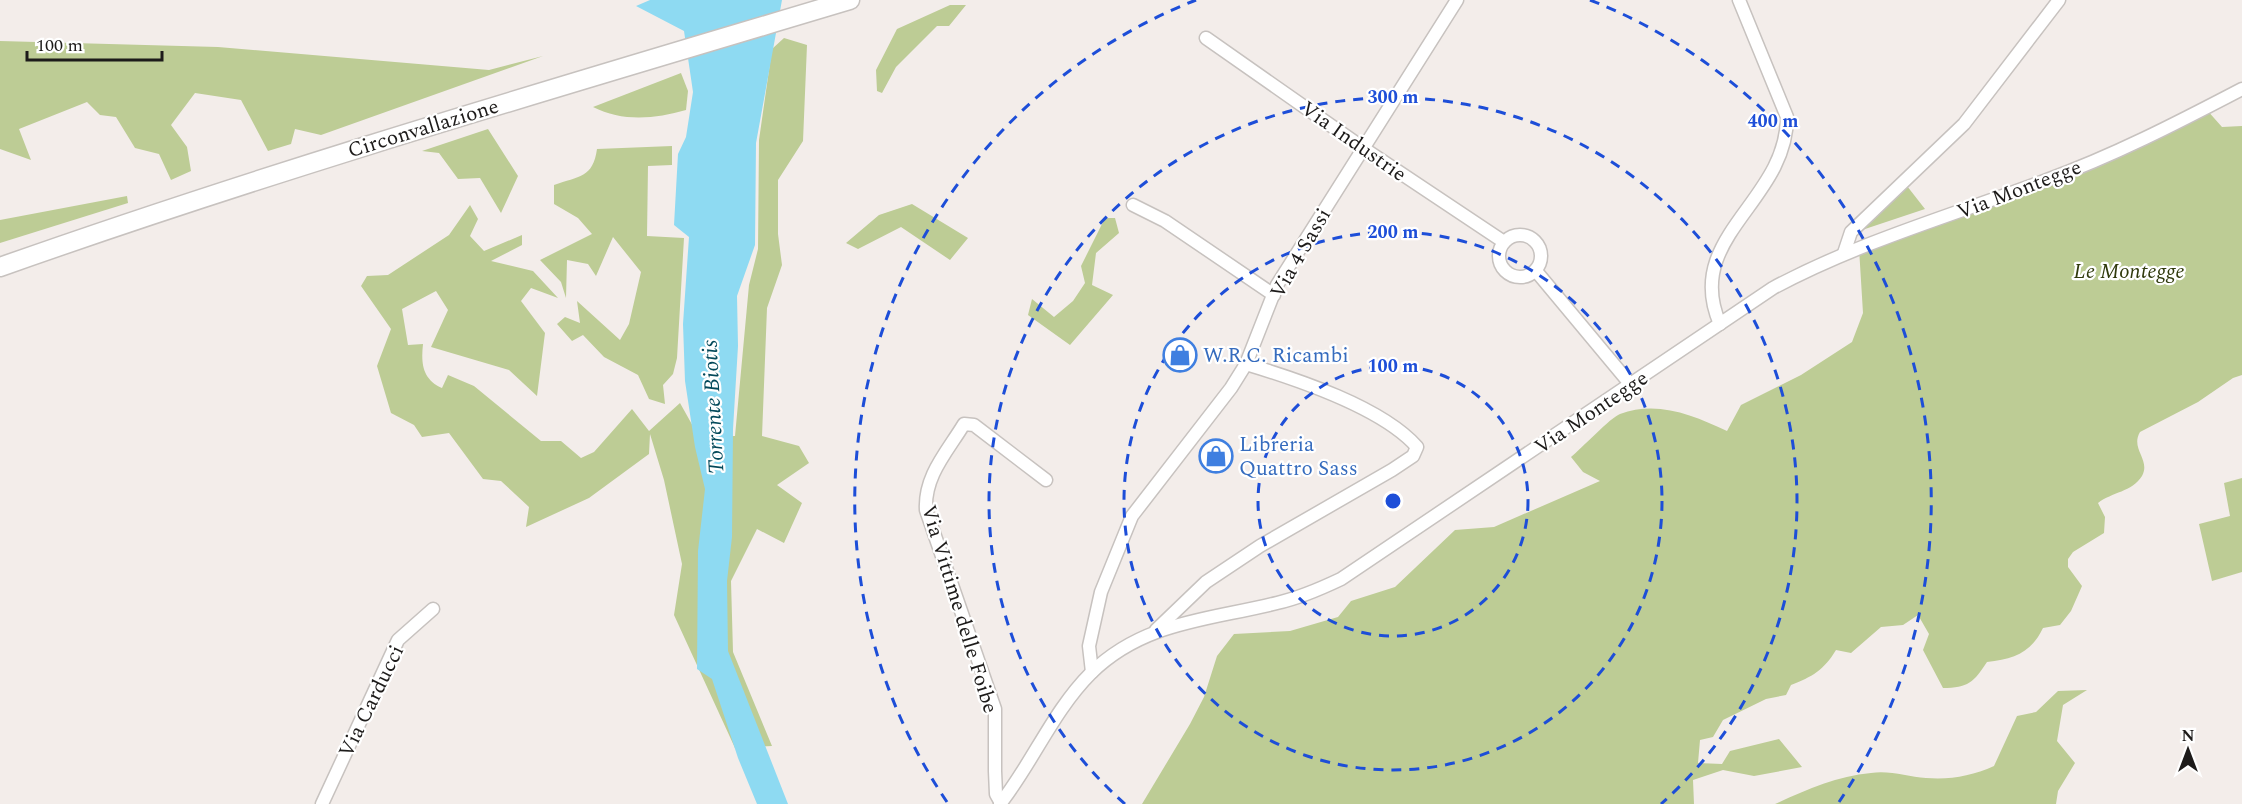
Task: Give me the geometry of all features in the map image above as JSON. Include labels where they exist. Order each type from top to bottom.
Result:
[{"type":"highway","name":"Circonvallazione","points":[[0,267],[153,213],[850,0]]},
{"type":"street","name":"Via 4 Sassi","points":[[1092,672],[1089,646],[1101,592],[1132,516],[1231,388],[1246,364],[1274,295],[1363,148],[1457,0]]},
{"type":"street","points":[[1720,324],[1711,304],[1710,286],[1715,262],[1726,238],[1774,170],[1787,138],[1787,117],[1739,0]]},
{"type":"street","points":[[1844,253],[1851,232],[1964,124],[2059,0]]},
{"type":"street","name":"Via Industrie","points":[[1206,38],[1363,148],[1504,242]]},
{"type":"street","name":"Via Montegge","points":[[1000,803],[1069,698],[1092,672],[1120,651],[1153,633],[1179,623],[1278,603],[1314,592],[1341,579],[1773,288],[1844,253],[2047,180],[2141,142],[2242,89]]},
{"type":"street","points":[[1133,205],[1165,221],[1274,295]]},
{"type":"street","points":[[1519,235],[1535,240],[1542,256],[1536,271],[1524,277],[1511,275],[1502,267],[1499,254],[1504,242],[1519,235]]},
{"type":"street","points":[[1536,271],[1631,385]]},
{"type":"street","points":[[1153,633],[1206,582],[1260,546],[1392,470],[1413,456],[1417,447],[1406,435],[1382,420],[1297,380],[1246,364]]},
{"type":"street","name":"Via Vittime delle Foibe","points":[[1000,803],[996,794],[994,771],[995,709],[926,510],[925,493],[930,476],[964,424],[974,425],[1046,480]]},
{"type":"street","name":"Via Carducci","points":[[322,804],[399,640],[433,609]]},
{"type":"green space","points":[[950,5],[966,5],[949,26],[937,26],[896,67],[882,93],[877,91],[876,70],[897,29]]},
{"type":"green space","points":[[784,38],[807,45],[803,141],[778,180],[778,234],[782,265],[767,308],[762,436],[799,446],[809,463],[777,485],[802,503],[784,543],[757,529],[731,581],[733,652],[772,746],[735,748],[674,615],[682,564],[664,480],[650,434],[649,454],[589,498],[526,527],[529,507],[501,481],[483,479],[449,433],[422,437],[414,425],[391,413],[377,366],[391,329],[361,286],[367,276],[388,275],[449,235],[470,205],[478,219],[470,236],[484,251],[522,235],[522,245],[491,261],[533,271],[558,298],[531,288],[521,301],[545,333],[537,396],[509,370],[431,347],[448,310],[436,291],[402,309],[408,345],[423,344],[424,370],[430,380],[442,388],[448,375],[474,386],[541,441],[561,441],[581,458],[594,452],[632,409],[649,431],[680,403],[699,437],[735,436],[749,285],[758,249],[759,140],[772,49]]},
{"type":"green space","points":[[0,41],[218,47],[489,70],[543,56],[321,135],[295,129],[291,144],[268,151],[241,100],[195,93],[171,125],[187,147],[191,171],[171,180],[159,154],[135,148],[116,117],[100,115],[87,102],[19,129],[31,160],[0,149]]},
{"type":"green space","points":[[681,73],[688,91],[686,110],[639,118],[615,115],[593,107]]},
{"type":"green space","name":"Le Montegge","points":[[2206,109],[2222,127],[2242,126],[2242,375],[2233,378],[2198,402],[2140,432],[2137,444],[2144,465],[2142,476],[2127,489],[2098,503],[2105,517],[2104,533],[2073,552],[2068,559],[2068,567],[2082,586],[2071,611],[2060,625],[2043,628],[2033,643],[2021,653],[2013,657],[1987,662],[1974,679],[1964,685],[1943,688],[1923,650],[1929,634],[1918,615],[1903,625],[1881,627],[1851,653],[1836,650],[1817,672],[1791,685],[1786,695],[1766,699],[1723,720],[1713,737],[1700,740],[1698,763],[1722,764],[1730,751],[1779,739],[1802,767],[1754,776],[1723,770],[1693,780],[1694,804],[1142,804],[1204,697],[1217,656],[1234,634],[1290,631],[1338,617],[1351,601],[1395,587],[1455,530],[1494,527],[1600,481],[1583,472],[1571,457],[1620,414],[1648,408],[1675,411],[1727,431],[1741,405],[1801,375],[1852,342],[1863,313],[1859,248],[1919,226],[2005,204]]},
{"type":"green space","points":[[488,129],[518,176],[501,213],[480,178],[458,179],[439,153],[422,151]]},
{"type":"green space","points":[[672,146],[672,165],[648,166],[647,236],[684,238],[677,358],[673,374],[663,385],[665,404],[649,399],[638,375],[604,357],[583,335],[572,341],[557,324],[565,317],[580,323],[577,301],[620,340],[629,324],[641,272],[613,237],[596,276],[588,264],[567,260],[566,298],[561,282],[540,260],[592,234],[578,218],[554,204],[554,185],[588,171],[595,159],[597,149]]},
{"type":"green space","points":[[1907,186],[1925,209],[1859,231]]},
{"type":"green space","points":[[127,196],[128,203],[0,243],[0,220]]},
{"type":"green space","points":[[912,204],[968,238],[950,260],[901,227],[858,249],[846,243],[879,215]]},
{"type":"green space","points":[[1105,218],[1115,218],[1119,233],[1096,253],[1092,285],[1113,295],[1070,345],[1028,315],[1032,299],[1054,317],[1073,301],[1085,283],[1081,266]]},
{"type":"green space","points":[[2242,478],[2242,572],[2212,581],[2199,524],[2230,516],[2224,483]]},
{"type":"green space","points":[[2087,690],[2063,705],[2057,741],[2075,763],[2058,791],[2056,804],[1775,804],[1822,784],[1858,775],[1885,772],[1944,778],[1969,775],[1986,769],[1994,766],[2017,716],[2036,712],[2058,691]]},
{"type":"water","name":"Torrente Biotis","points":[[650,0],[782,0],[756,143],[755,245],[737,296],[738,346],[733,429],[732,537],[727,581],[728,651],[788,804],[757,804],[738,758],[712,679],[697,669],[698,551],[705,489],[695,447],[685,381],[683,324],[689,237],[674,225],[678,154],[686,137],[693,92],[684,31],[636,6]]},
{"type":"place","name":"W.R.C. Ricambi","points":[[1180,355]]},
{"type":"place","name":"Libreria Quattro Sass","points":[[1216,456]]}]
